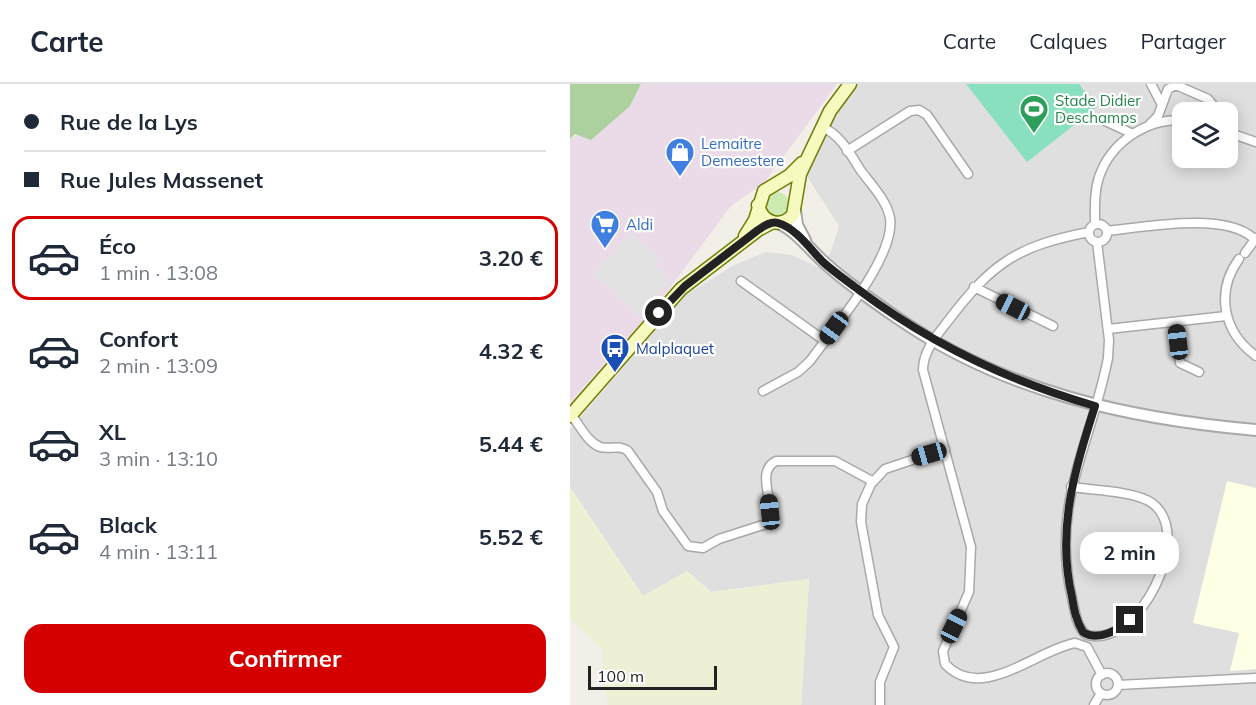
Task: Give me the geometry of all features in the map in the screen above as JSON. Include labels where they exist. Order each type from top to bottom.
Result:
[{"type":"main road","points":[[571,416],[672,298],[762,227],[788,220],[796,205],[798,182],[810,153],[833,106],[850,84]]},
{"type":"main road","points":[[735,248],[752,225],[762,193],[789,176],[810,153]]},
{"type":"main road","points":[[772,186],[787,188],[796,205]]},
{"type":"main road","points":[[758,205],[762,215],[775,223]]},
{"type":"street","points":[[1151,84],[1161,105],[1163,116],[1171,120]]},
{"type":"street","points":[[1158,84],[1170,87],[1181,86],[1210,102]]},
{"type":"street","points":[[1102,675],[1087,647],[1076,643],[984,678],[960,674],[943,660],[946,644],[966,599],[972,570],[969,535],[923,370],[926,354],[934,341],[974,287],[996,267],[1024,250],[1051,239],[1089,232],[1095,224],[1096,192],[1102,168],[1114,150],[1156,118],[1170,87]]},
{"type":"street","points":[[847,151],[910,111],[919,110],[927,115],[968,174]]},
{"type":"street","points":[[1102,120],[1133,134]]},
{"type":"street","points":[[1146,126],[1171,120]]},
{"type":"street","points":[[763,391],[804,367],[825,341],[874,274],[889,230],[890,219],[885,205],[834,133],[822,127]]},
{"type":"street","points":[[1238,136],[1256,142]]},
{"type":"street","points":[[796,205],[799,229],[812,250]]},
{"type":"street","points":[[775,223],[812,250],[861,292],[934,341],[1013,379],[1095,406],[1160,420],[1256,430]]},
{"type":"street","points":[[1095,224],[1104,225],[1107,231],[1105,239],[1097,242]]},
{"type":"street","points":[[1107,231],[1177,225],[1218,225],[1237,227],[1255,238],[1227,281],[1224,306],[1242,344],[1256,356]]},
{"type":"street","points":[[1071,487],[1145,500],[1162,514],[1168,528],[1168,545],[1163,566],[1144,605],[1123,626],[1092,636],[1083,632],[1077,621],[1067,575],[1065,538],[1071,487],[1108,358],[1108,329],[1097,242],[1090,237],[1089,232]]},
{"type":"street","points":[[741,281],[825,341]]},
{"type":"street","points":[[974,287],[1053,326]]},
{"type":"street","points":[[1108,329],[1227,316]]},
{"type":"street","points":[[1175,322],[1180,363],[1199,372]]},
{"type":"street","points":[[571,416],[598,446],[622,447],[628,451],[657,492],[662,509],[682,539],[694,548],[706,548],[719,539],[766,525],[770,514],[766,476],[769,467],[781,460],[840,462],[872,481]]},
{"type":"street","points":[[880,705],[880,682],[894,647],[878,615],[861,522],[863,500],[872,481],[891,465],[945,449]]},
{"type":"street","points":[[1102,675],[1113,675],[1118,685]]},
{"type":"street","points":[[1101,693],[1096,684],[1102,675]]},
{"type":"street","points":[[1118,685],[1256,678]]},
{"type":"street","points":[[1101,693],[1113,693],[1118,685]]},
{"type":"street","points":[[1094,705],[1101,693]]},
{"type":"shaded area","points":[[641,84],[837,84],[764,183],[731,206],[658,304],[570,402],[570,139],[630,106]]},
{"type":"shaded area","points":[[842,84],[1256,84],[1256,705],[801,705],[809,579],[711,592],[687,571],[643,596],[570,487],[570,429],[686,295],[734,265],[766,252],[792,255],[820,268],[830,254],[839,226],[808,178],[805,151]]},
{"type":"shaded area","points":[[631,233],[660,260],[655,265],[671,281],[638,316],[593,273]]},
{"type":"shaded area","points":[[1227,481],[1256,488],[1256,669],[1230,671],[1239,633],[1193,623]]},
{"type":"shaded area","points":[[570,487],[643,596],[687,571],[711,592],[809,579],[801,705],[608,705],[602,672],[603,650],[570,619]]},
{"type":"green space","points":[[570,84],[641,84],[630,106],[591,140],[575,134],[570,139]]},
{"type":"green space","name":"Stade Didier Deschamps","points":[[966,84],[1079,84],[1097,107],[1027,162]]},
{"type":"green space","points":[[777,192],[782,193],[788,199],[788,209],[782,215],[777,216],[772,215],[766,209],[765,204],[766,199],[772,193]]},
{"type":"place","name":"Stade Didier Deschamps","points":[[1034,134]]},
{"type":"place","name":"Lemaitre Demeestere","points":[[680,178]]},
{"type":"place","name":"Aldi","points":[[605,250]]},
{"type":"place","name":"Malplaquet","points":[[615,374]]},
{"type":"route","points":[[659,313],[685,286],[758,230],[767,224],[778,223],[834,271],[921,334],[1019,382],[1095,406],[1069,497],[1065,546],[1067,575],[1077,621],[1087,635],[1098,636],[1115,630],[1130,620]]}]
